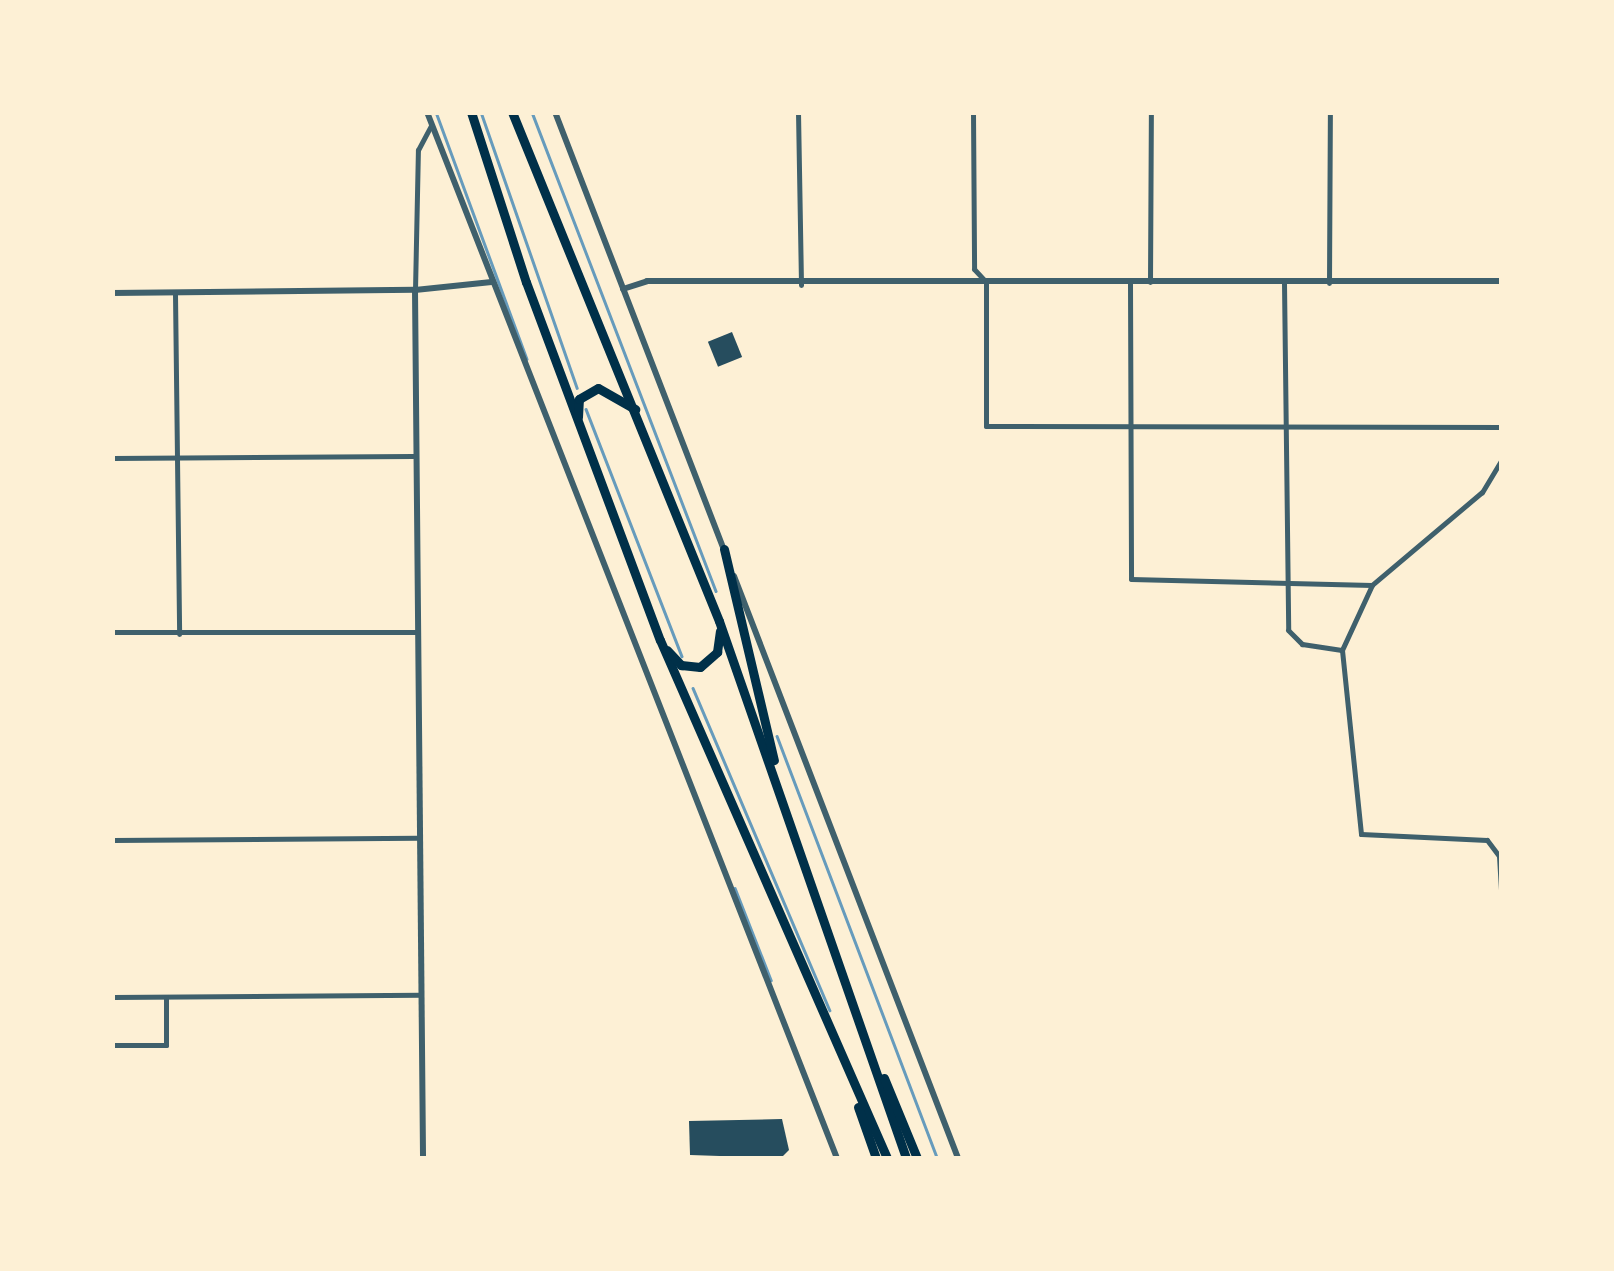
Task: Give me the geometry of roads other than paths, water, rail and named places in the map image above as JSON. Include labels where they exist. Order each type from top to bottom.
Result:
[{"type":"highway","points":[[470,112],[579,429],[660,640],[887,1158]]},
{"type":"highway","points":[[512,112],[720,621],[906,1158]]},
{"type":"highway","points":[[579,429],[577,406],[589,390],[608,390],[637,411]]},
{"type":"highway","points":[[724,549],[786,807]]},
{"type":"highway","points":[[660,640],[681,665],[700,668],[717,652],[720,621]]},
{"type":"highway","points":[[853,1004],[917,1158]]},
{"type":"highway","points":[[838,1052],[876,1158]]},
{"type":"street","points":[[427,112],[836,1158]]},
{"type":"street","points":[[556,112],[958,1158]]},
{"type":"street","points":[[798,112],[801,285]]},
{"type":"street","points":[[974,112],[974,269],[986,282],[986,426],[1134,423],[1502,428]]},
{"type":"street","points":[[1150,112],[1150,282]]},
{"type":"street","points":[[1329,282],[1330,112]]},
{"type":"street","points":[[423,1158],[413,456],[418,150],[432,125]]},
{"type":"street","points":[[623,289],[647,281],[801,285],[1502,281]]},
{"type":"street","points":[[112,293],[415,290],[492,282]]},
{"type":"street","points":[[1130,282],[1134,423],[1131,578],[1282,579],[1372,585]]},
{"type":"street","points":[[1284,283],[1282,579],[1293,638],[1342,650]]},
{"type":"street","points":[[175,294],[180,634]]},
{"type":"street","points":[[112,458],[413,456]]},
{"type":"street","points":[[1502,459],[1482,492],[1372,585],[1342,650],[1358,828],[1368,838],[1487,840],[1499,856],[1502,906]]},
{"type":"street","points":[[112,632],[416,632]]},
{"type":"street","points":[[112,840],[418,838]]},
{"type":"street","points":[[112,997],[420,995]]},
{"type":"street","points":[[112,1046],[166,1045],[166,996]]},
{"type":"waterway","points":[[436,112],[527,359]]},
{"type":"waterway","points":[[481,112],[577,388]]},
{"type":"waterway","points":[[532,112],[716,591]]},
{"type":"waterway","points":[[586,409],[682,656]]},
{"type":"waterway","points":[[693,688],[830,1010]]},
{"type":"waterway","points":[[777,736],[937,1158]]},
{"type":"waterway","points":[[735,888],[771,980]]}]
